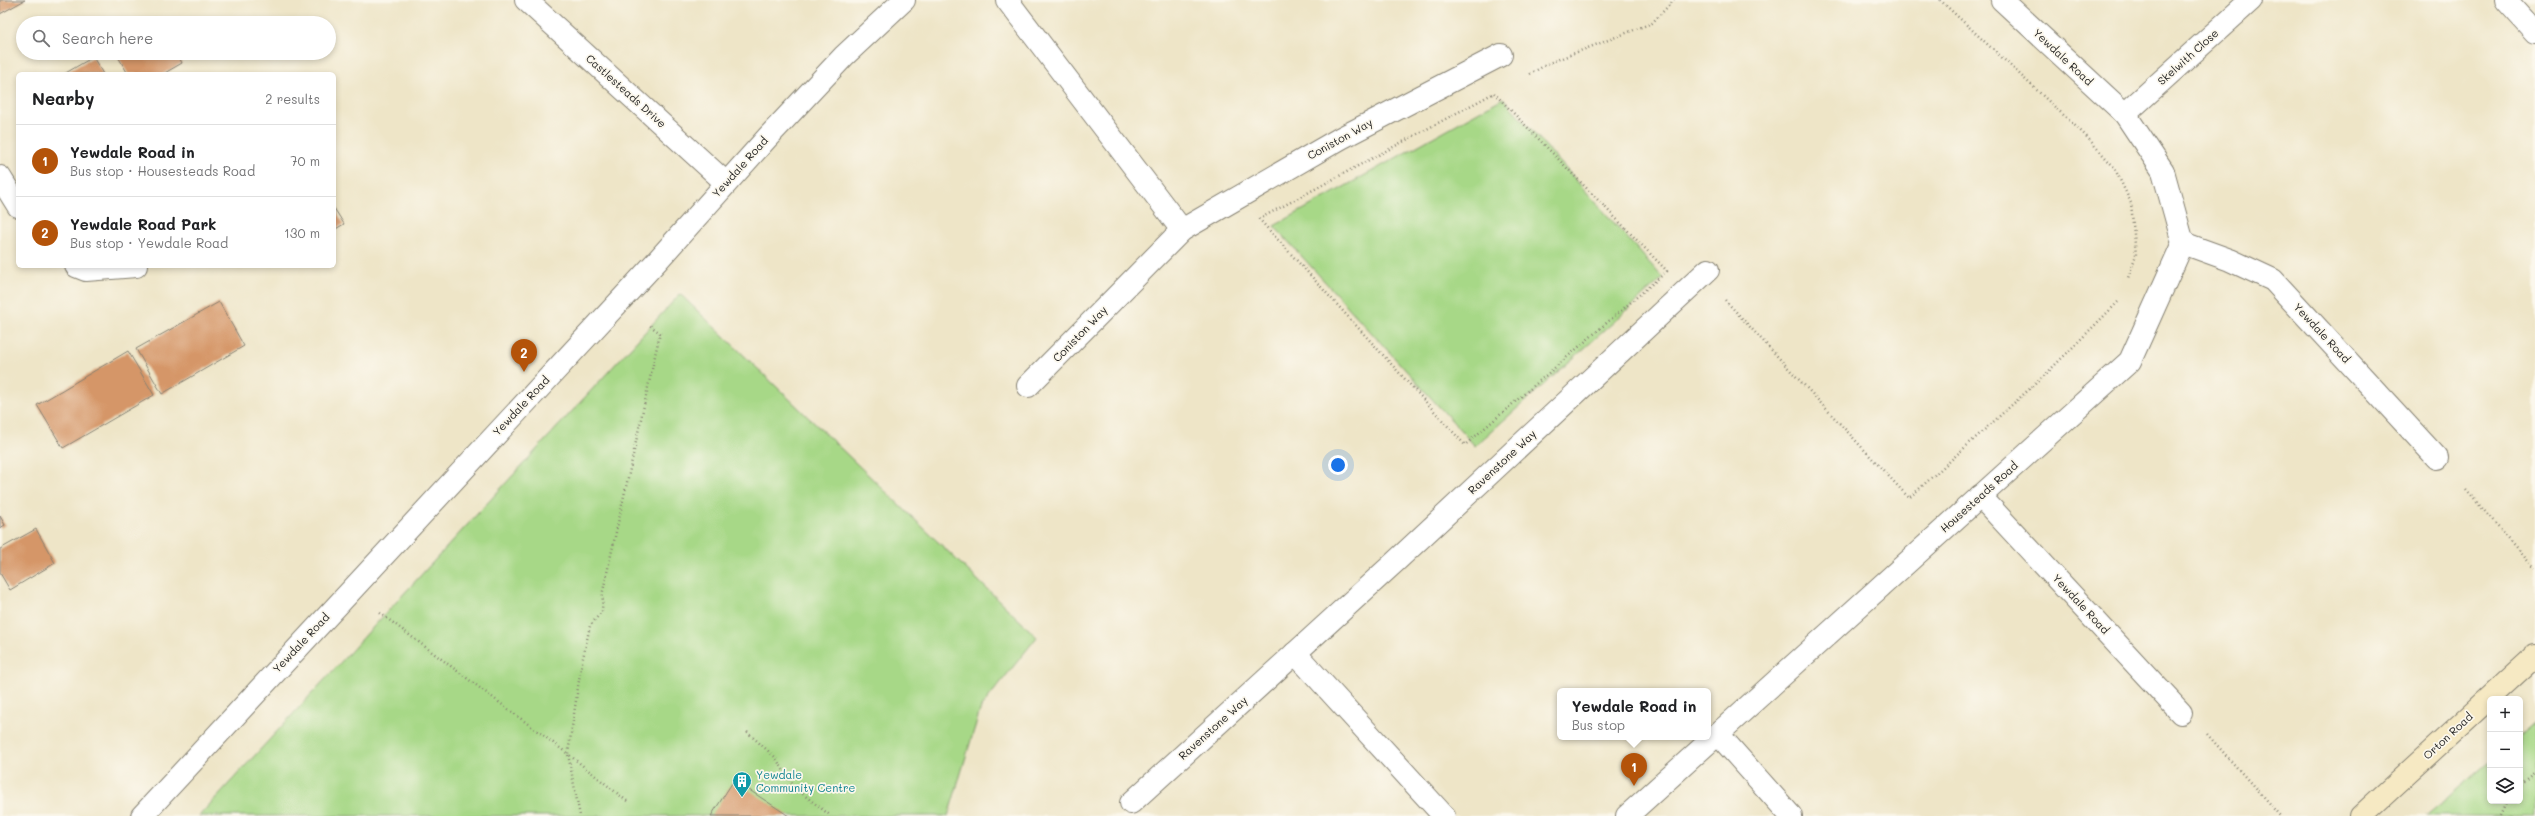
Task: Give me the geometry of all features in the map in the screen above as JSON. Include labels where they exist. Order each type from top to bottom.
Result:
[{"type":"street","name":"Castlesteads Drive","points":[[526,0],[726,183]]},
{"type":"street","name":"Yewdale Road","points":[[142,816],[657,261],[726,183],[844,56],[904,0]]},
{"type":"street","points":[[1007,0],[1182,230]]},
{"type":"street","name":"Yewdale Road","points":[[2002,0],[2125,114]]},
{"type":"street","name":"Skelwith Close","points":[[2125,114],[2251,0]]},
{"type":"street","points":[[2506,0],[2535,32]]},
{"type":"street","name":"Coniston Way","points":[[1028,386],[1182,230],[1341,138],[1501,55]]},
{"type":"street","points":[[2125,114],[2163,171],[2183,243]]},
{"type":"street","points":[[0,177],[16,203]]},
{"type":"street","name":"Yewdale Road","points":[[2183,243],[2230,260],[2273,280],[2437,458]]},
{"type":"street","name":"Housesteads Road","points":[[1627,816],[2130,361],[2183,243]]},
{"type":"street","points":[[81,268],[86,270],[111,268]]},
{"type":"street","name":"Ravenstone Way","points":[[1131,802],[1295,653],[1708,270]]},
{"type":"street","name":"Yewdale Road","points":[[1980,496],[2181,713]]},
{"type":"street","points":[[1295,653],[1444,816]]},
{"type":"street","name":"Orton Road","points":[[2361,816],[2535,656]]},
{"type":"street","points":[[1718,734],[1791,816]]},
{"type":"path","points":[[1529,74],[1549,63],[1652,23],[1674,0]]},
{"type":"path","points":[[1940,0],[2086,136],[2114,167],[2131,203],[2136,255],[2126,285]]},
{"type":"path","points":[[1494,93],[1667,271],[1465,445],[1259,219],[1501,89]]},
{"type":"path","points":[[1718,305],[1724,300],[1908,498],[2045,375],[2121,300]]},
{"type":"path","points":[[580,816],[568,754],[573,709],[590,626],[602,611],[603,591],[660,333],[648,324]]},
{"type":"path","points":[[2466,490],[2535,568]]},
{"type":"path","points":[[380,613],[568,754],[627,801]]},
{"type":"path","points":[[2203,729],[2280,816]]},
{"type":"path","points":[[747,732],[775,757],[795,788],[831,816]]},
{"type":"path","points":[[2523,782],[2535,772]]},
{"type":"path","points":[[2501,816],[2507,804]]},
{"type":"green space","points":[[1503,98],[1663,278],[1475,446],[1274,226]]},
{"type":"green space","points":[[680,294],[1037,637],[981,707],[948,816],[199,816]]},
{"type":"green space","points":[[2535,722],[2535,816],[2426,816],[2487,764],[2487,804],[2523,804],[2523,732]]},
{"type":"building","points":[[0,0],[25,0],[0,14]]},
{"type":"building","points":[[88,60],[95,60],[102,72],[67,72]]},
{"type":"building","points":[[120,60],[180,60],[182,63],[166,72],[127,72]]},
{"type":"building","points":[[336,211],[344,224],[336,229]]},
{"type":"building","points":[[219,302],[244,346],[162,394],[136,349]]},
{"type":"building","points":[[128,351],[154,395],[63,448],[37,405]]},
{"type":"building","points":[[0,516],[5,525],[0,528]]},
{"type":"building","points":[[36,529],[55,563],[10,590],[0,573],[0,549]]},
{"type":"building","name":"Yewdale Community Centre","points":[[734,780],[789,816],[711,816]]},
{"type":"place","name":"Yewdale Road Park","points":[[524,372]]},
{"type":"place","name":"Yewdale Road in","points":[[1634,786]]},
{"type":"place","name":"Yewdale Community Centre","points":[[742,798]]}]
